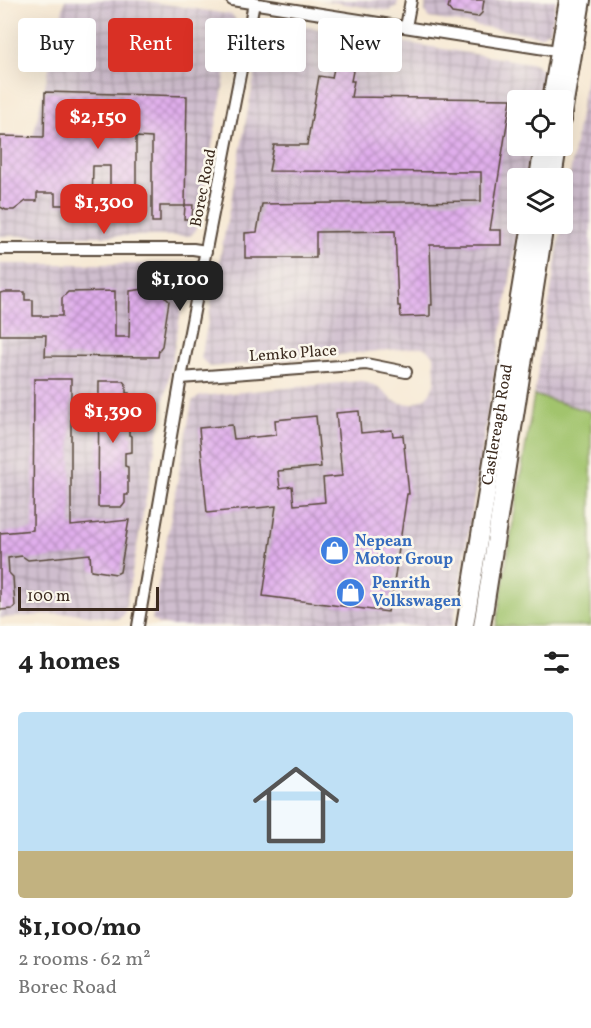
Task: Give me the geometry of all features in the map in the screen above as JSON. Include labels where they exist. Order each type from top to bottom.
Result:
[{"type":"main road","points":[[564,90],[568,0]]},
{"type":"main road","points":[[554,90],[582,0]]},
{"type":"main road","name":"Castlereagh Road","points":[[465,626],[529,234]]},
{"type":"main road","name":"Castlereagh Road","points":[[482,626],[543,234]]},
{"type":"street","points":[[232,0],[566,53]]},
{"type":"street","points":[[406,27],[411,0]]},
{"type":"street","name":"Borec Road","points":[[138,626],[181,378],[254,3]]},
{"type":"street","points":[[0,249],[193,249],[206,251]]},
{"type":"street","name":"Lemko Place","points":[[181,378],[366,364],[406,372]]},
{"type":"shaded area","points":[[65,0],[142,0],[232,15],[234,18],[205,18],[205,72],[226,72],[196,230],[190,236],[0,236],[0,137],[33,137],[48,72],[96,72],[96,18],[61,18]]},
{"type":"shaded area","points":[[320,0],[398,0],[397,6],[390,11]]},
{"type":"shaded area","points":[[426,0],[556,0],[551,29],[541,36],[429,18],[425,11]]},
{"type":"shaded area","points":[[306,27],[318,29],[318,72],[402,72],[402,42],[536,64],[544,73],[541,90],[507,90],[507,156],[530,156],[528,168],[507,168],[507,234],[517,234],[453,626],[173,626],[158,624],[152,619],[192,402],[200,396],[361,381],[377,386],[393,400],[412,404],[426,398],[435,381],[434,356],[422,347],[209,367],[201,358],[255,72],[306,72]]},
{"type":"shaded area","points":[[591,46],[591,412],[534,395],[560,234],[573,234],[573,168],[571,168]]},
{"type":"shaded area","points":[[0,264],[184,264],[189,269],[124,615],[118,619],[73,613],[0,618]]},
{"type":"green space","points":[[534,395],[591,412],[591,626],[496,626]]},
{"type":"building","points":[[450,0],[484,0],[482,13],[478,17],[452,13],[448,8]]},
{"type":"building","points":[[333,72],[353,72],[351,81],[354,81],[351,97],[507,99],[507,124],[490,230],[501,230],[501,245],[430,245],[432,305],[430,305],[430,316],[401,317],[400,306],[398,306],[395,231],[316,232],[316,258],[245,258],[245,233],[257,232],[262,204],[481,201],[481,172],[269,171],[274,145],[307,145],[319,76],[332,78]]},
{"type":"building","points":[[45,92],[187,96],[185,205],[193,205],[192,219],[184,219],[185,206],[160,206],[160,222],[152,222],[152,138],[136,137],[136,199],[110,199],[110,166],[93,166],[92,205],[55,205],[55,193],[37,193],[37,201],[26,201],[14,210],[0,207],[0,136],[44,137]]},
{"type":"building","points":[[152,288],[159,291],[169,301],[162,346],[158,357],[45,356],[46,335],[0,335],[0,293],[25,292],[25,300],[33,300],[33,316],[62,316],[62,298],[68,292],[115,291],[115,337],[129,337],[130,291]]},
{"type":"building","points":[[34,379],[71,379],[71,526],[129,520],[120,572],[116,574],[91,570],[90,554],[28,560],[22,556],[8,558],[9,573],[13,577],[15,606],[12,609],[0,610],[0,533],[33,530]]},
{"type":"building","points":[[99,381],[123,381],[126,385],[126,393],[129,393],[129,435],[132,436],[132,452],[125,453],[125,466],[128,467],[128,495],[125,495],[125,503],[122,507],[98,507]]},
{"type":"building","points":[[359,411],[361,433],[392,430],[393,436],[403,435],[409,494],[407,494],[388,612],[263,596],[276,506],[207,513],[199,428],[232,425],[234,439],[276,435],[275,420],[316,416],[321,467],[278,471],[280,488],[292,486],[294,505],[325,502],[323,478],[342,476],[336,413]]},
{"type":"place","name":"Nepean Motor Group","points":[[334,551]]},
{"type":"place","name":"Penrith Volkswagen","points":[[351,593]]}]
